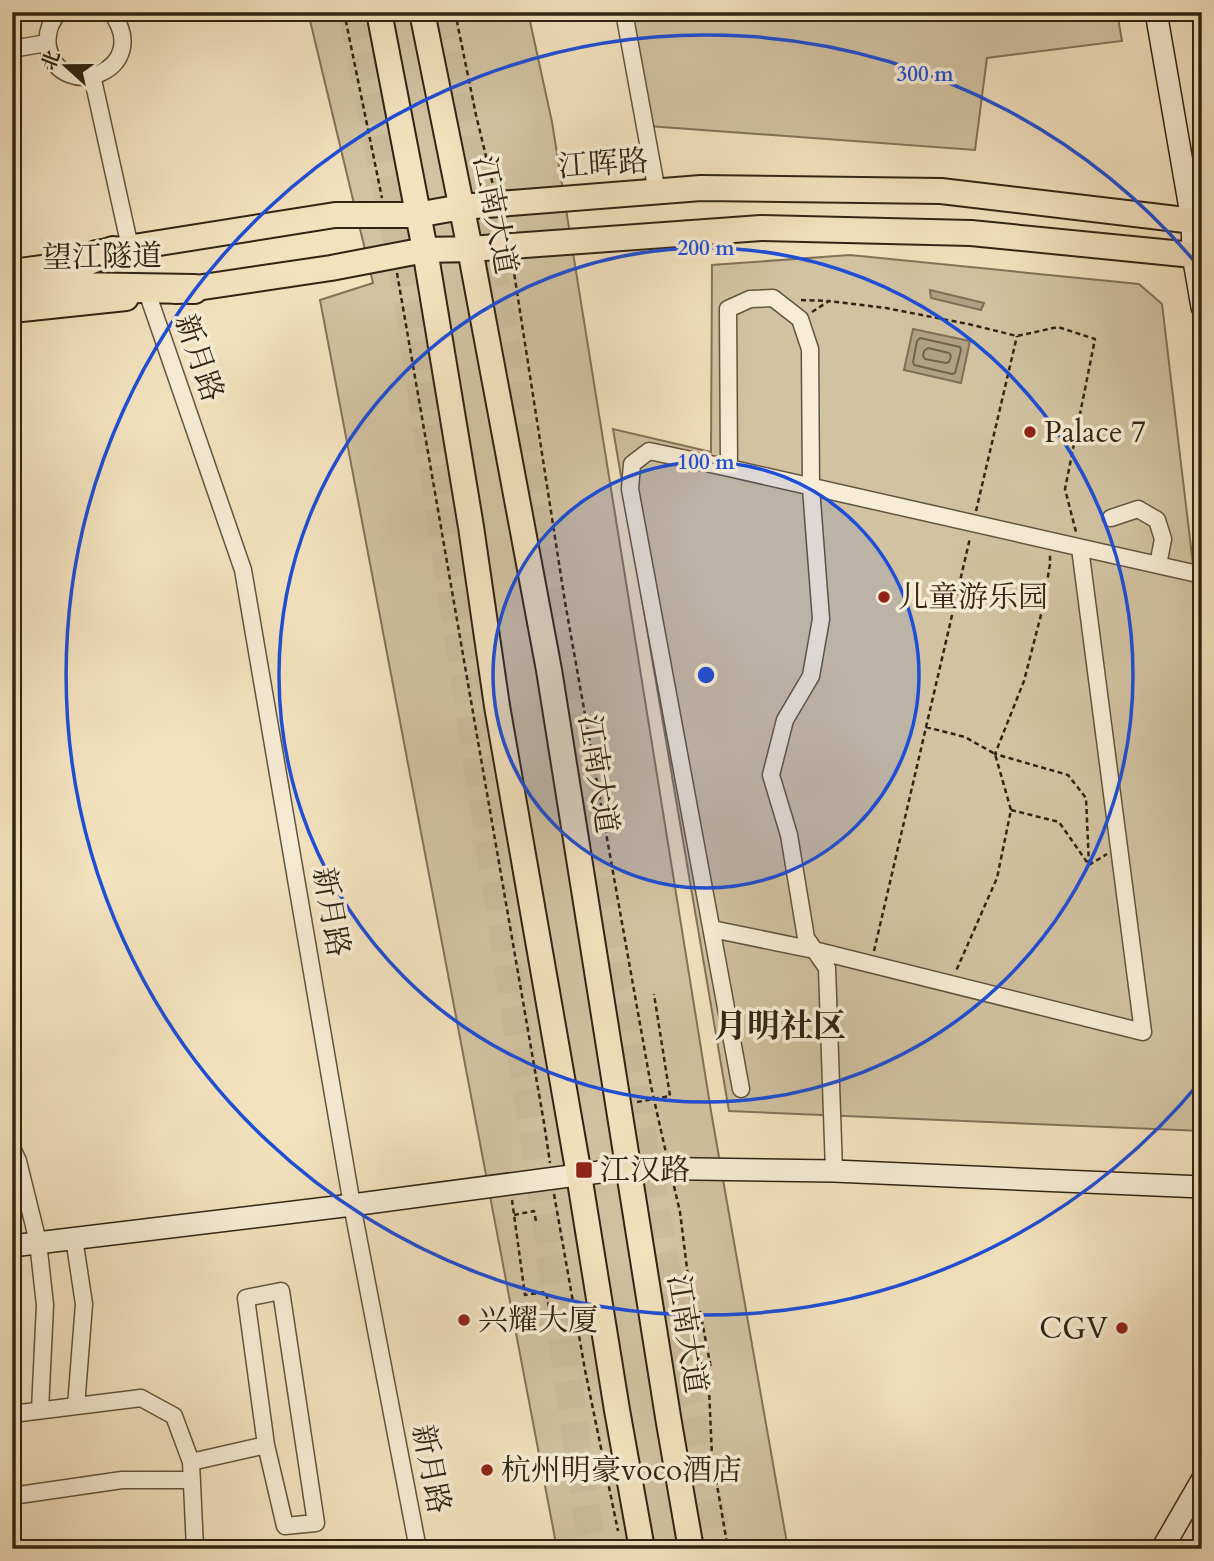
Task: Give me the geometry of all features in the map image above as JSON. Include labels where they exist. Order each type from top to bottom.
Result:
[{"type":"highway","name":"望江隧道","points":[[12,274],[72,267],[122,249]]},
{"type":"highway","name":"望江隧道","points":[[12,293],[72,287],[194,289]]},
{"type":"main road","points":[[379,12],[425,250],[471,527],[497,706],[642,1549]]},
{"type":"main road","name":"江南大道","points":[[422,12],[550,670],[691,1549]]},
{"type":"main road","name":"江晖路","points":[[12,262],[122,249],[335,215],[417,215],[461,207],[701,188],[941,191],[1197,221]]},
{"type":"main road","points":[[12,310],[194,289],[331,268],[425,250],[761,228],[971,233],[1197,256]]},
{"type":"street","points":[[59,12],[48,30],[50,55],[57,66],[80,78],[104,73],[119,55],[123,44],[122,32],[111,12]]},
{"type":"street","points":[[624,12],[657,192]]},
{"type":"street","points":[[1156,12],[1197,221],[1202,307]]},
{"type":"street","points":[[12,49],[47,43]]},
{"type":"street","points":[[92,75],[122,249]]},
{"type":"street","name":"新月路","points":[[148,295],[243,570],[352,1205],[418,1549]]},
{"type":"street","points":[[729,468],[728,309],[750,299],[773,298],[800,319],[810,349],[811,488],[821,619],[811,676],[785,720],[771,775],[789,835],[806,938],[827,968],[834,1171]]},
{"type":"street","points":[[741,1089],[630,489],[632,464],[649,451],[1202,575]]},
{"type":"street","points":[[1111,518],[1138,509],[1157,520],[1163,539],[1158,565]]},
{"type":"street","points":[[712,929],[814,950],[1143,1032],[1080,548]]},
{"type":"street","points":[[12,1148],[18,1161],[38,1242],[45,1305],[40,1410]]},
{"type":"street","points":[[12,1245],[352,1205],[630,1168],[834,1171],[1202,1187]]},
{"type":"street","points":[[74,1238],[84,1304],[76,1405]]},
{"type":"street","points":[[281,1291],[316,1522],[285,1526],[266,1445],[246,1298],[281,1291]]},
{"type":"street","points":[[12,1414],[141,1398],[174,1416],[191,1462],[195,1549]]},
{"type":"street","points":[[191,1462],[266,1445]]},
{"type":"street","points":[[12,1496],[122,1480],[192,1480]]},
{"type":"street","points":[[1162,1549],[1202,1480]]},
{"type":"path","points":[[344,12],[385,215]]},
{"type":"path","points":[[455,12],[498,204]]},
{"type":"path","points":[[1197,12],[1202,32]]},
{"type":"path","points":[[508,246],[516,277],[565,602],[651,1086],[680,1212],[695,1333],[709,1389],[712,1457],[728,1549]]},
{"type":"path","points":[[393,257],[540,1096],[555,1207],[618,1535]]},
{"type":"path","points":[[800,319],[829,301],[886,308],[1017,336],[1058,327],[1095,339],[1065,489],[1080,548]]},
{"type":"path","points":[[871,964],[1017,336]]},
{"type":"path","points":[[950,984],[997,878],[1011,810],[995,754],[1024,681],[1043,607],[1050,564],[1050,541]]},
{"type":"path","points":[[926,727],[965,737],[995,754],[1068,775],[1086,798],[1088,865],[1059,822],[1011,810]]},
{"type":"path","points":[[632,1102],[670,1096],[654,994]]},
{"type":"path","points":[[510,1184],[525,1295],[546,1292],[550,1312]]},
{"type":"path","points":[[514,1214],[534,1211],[536,1221]]},
{"type":"path","points":[[700,1311],[711,1368]]},
{"type":"shaded area","points":[[308,12],[528,12],[552,122],[712,1117],[788,1549],[557,1549],[320,300],[373,283]]},
{"type":"shaded area","points":[[628,12],[1117,12],[1122,41],[987,58],[975,150],[648,126]]},
{"type":"shaded area","points":[[850,255],[1139,284],[1162,304],[1202,640],[1202,1131],[729,1111],[613,429],[711,452],[712,265]]},
{"type":"water","points":[[930,290],[984,303],[981,310],[931,298]]},
{"type":"water","points":[[913,329],[970,341],[961,383],[904,370]]},
{"type":"tunnel","points":[[352,12],[406,290],[594,1549]]},
{"type":"tunnel","points":[[441,12],[494,273],[692,1418],[719,1549]]},
{"type":"place","name":"Palace 7","points":[[1030,432]]},
{"type":"place","name":"儿童游乐园","points":[[884,597]]},
{"type":"place","name":"江汉路","points":[[584,1170]]},
{"type":"place","name":"兴耀大厦","points":[[464,1320]]},
{"type":"place","name":"CGV","points":[[1122,1328]]},
{"type":"place","name":"杭州明豪voco酒店","points":[[487,1470]]},
{"type":"district","name":"月明社区","points":[[780,1026]]}]
